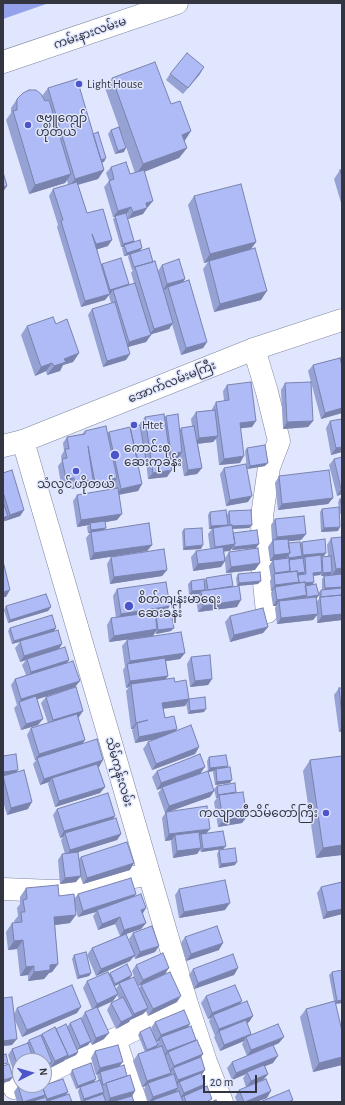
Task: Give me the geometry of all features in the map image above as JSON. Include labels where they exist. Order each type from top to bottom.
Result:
[{"type":"street","name":"ကမ်းနားလမ်းမ","points":[[3,62],[177,3]]},
{"type":"street","name":"အောက်လမ်းမကြီး","points":[[13,443],[254,349],[342,320]]},
{"type":"street","points":[[254,349],[267,392],[279,441],[269,467],[262,516],[263,573],[267,612]]},
{"type":"street","name":"သိမ်ကုန်းလမ်း","points":[[13,443],[148,874],[187,1004],[206,1062],[222,1102]]},
{"type":"street","points":[[3,889],[53,891],[74,890],[148,874]]},
{"type":"street","points":[[52,1070],[187,1004]]},
{"type":"street","points":[[115,1040],[136,1102]]},
{"type":"water","points":[[3,3],[49,3],[3,19]]},
{"type":"building","points":[[187,53],[204,67],[188,88],[170,74]]},
{"type":"building","points":[[155,62],[171,104],[180,101],[191,131],[182,135],[187,148],[143,164],[112,78]]},
{"type":"building","points":[[77,79],[104,170],[75,179],[48,88]]},
{"type":"building","points":[[29,90],[36,90],[41,94],[45,101],[49,100],[71,174],[35,185],[13,111],[17,110],[17,99]]},
{"type":"building","points":[[119,127],[126,148],[118,151],[111,130]]},
{"type":"building","points":[[98,132],[106,158],[101,160],[93,134]]},
{"type":"building","points":[[126,162],[130,174],[144,170],[153,201],[146,203],[147,208],[133,212],[131,207],[118,211],[109,181],[114,179],[111,167]]},
{"type":"building","points":[[3,172],[7,186],[3,187]]},
{"type":"building","points":[[77,182],[87,213],[103,209],[112,240],[96,244],[92,234],[110,294],[85,301],[53,189]]},
{"type":"building","points":[[241,184],[256,242],[210,254],[194,196]]},
{"type":"building","points":[[126,213],[134,241],[123,244],[115,216]]},
{"type":"building","points":[[140,240],[142,248],[127,253],[124,245]]},
{"type":"building","points":[[149,248],[153,262],[134,267],[130,254]]},
{"type":"building","points":[[255,248],[267,291],[220,304],[209,261]]},
{"type":"building","points":[[121,258],[129,284],[110,290],[102,264]]},
{"type":"building","points":[[179,259],[185,279],[167,284],[162,265]]},
{"type":"building","points":[[155,261],[173,323],[154,329],[135,267]]},
{"type":"building","points":[[189,280],[207,342],[186,348],[168,287]]},
{"type":"building","points":[[135,283],[151,335],[129,342],[113,290]]},
{"type":"building","points":[[115,302],[130,354],[107,361],[92,309]]},
{"type":"building","points":[[53,317],[56,324],[67,319],[79,353],[64,359],[66,362],[54,366],[52,363],[41,367],[27,326]]},
{"type":"building","points":[[340,358],[342,366],[342,408],[325,413],[313,365]]},
{"type":"building","points":[[251,382],[256,421],[240,423],[244,456],[224,459],[216,402],[229,400],[227,385]]},
{"type":"building","points":[[311,382],[313,421],[287,422],[285,383]]},
{"type":"building","points":[[215,410],[218,436],[199,438],[196,412]]},
{"type":"building","points":[[164,414],[172,470],[153,473],[145,417]]},
{"type":"building","points":[[178,414],[182,452],[171,454],[166,416]]},
{"type":"building","points":[[342,419],[342,447],[336,448],[330,421]]},
{"type":"building","points":[[140,425],[146,460],[138,461],[130,427]]},
{"type":"building","points":[[106,426],[117,478],[95,483],[88,446],[93,480],[75,483],[74,478],[66,479],[62,459],[67,458],[65,449],[69,449],[67,437],[85,434],[85,431]]},
{"type":"building","points":[[194,426],[202,468],[188,470],[181,428]]},
{"type":"building","points":[[130,427],[142,484],[121,489],[109,432]]},
{"type":"building","points":[[265,445],[268,463],[250,466],[247,448]]},
{"type":"building","points":[[342,457],[342,489],[341,489],[334,459]]},
{"type":"building","points":[[246,464],[252,496],[230,500],[224,468]]},
{"type":"building","points":[[12,470],[24,510],[10,515],[3,492],[3,473]]},
{"type":"building","points":[[329,470],[333,498],[282,504],[279,476]]},
{"type":"building","points":[[118,488],[122,514],[81,520],[77,495]]},
{"type":"building","points":[[3,502],[8,516],[3,518]]},
{"type":"building","points":[[339,507],[340,527],[324,528],[322,509]]},
{"type":"building","points":[[226,510],[228,525],[211,526],[210,512]]},
{"type":"building","points":[[251,510],[252,525],[230,525],[229,511]]},
{"type":"building","points":[[304,516],[306,534],[277,537],[275,519]]},
{"type":"building","points":[[105,521],[106,528],[91,530],[90,523]]},
{"type":"building","points":[[149,523],[152,545],[94,553],[91,532]]},
{"type":"building","points":[[232,525],[235,544],[215,547],[213,528]]},
{"type":"building","points":[[202,528],[203,545],[185,547],[184,529]]},
{"type":"building","points":[[257,530],[259,544],[234,547],[235,544],[233,533]]},
{"type":"building","points":[[342,537],[342,568],[336,569],[331,538]]},
{"type":"building","points":[[288,539],[290,553],[274,555],[273,540]]},
{"type":"building","points":[[325,539],[326,553],[303,555],[302,542]]},
{"type":"building","points":[[300,542],[302,556],[289,558],[288,555],[290,553],[288,543]]},
{"type":"building","points":[[223,547],[225,561],[198,564],[196,551]]},
{"type":"building","points":[[258,548],[260,563],[231,567],[229,552]]},
{"type":"building","points":[[164,549],[167,570],[114,577],[111,557]]},
{"type":"building","points":[[321,555],[322,572],[313,573],[314,582],[299,583],[298,575],[306,574],[305,557]]},
{"type":"building","points":[[331,556],[332,572],[323,573],[322,557]]},
{"type":"building","points":[[289,558],[290,571],[275,573],[273,560]]},
{"type":"building","points":[[303,558],[305,572],[298,573],[297,571],[289,571],[289,560]]},
{"type":"building","points":[[3,561],[10,590],[3,592]]},
{"type":"building","points":[[297,571],[299,582],[275,585],[274,574]]},
{"type":"building","points":[[260,572],[261,581],[239,583],[238,574]]},
{"type":"building","points":[[231,574],[233,586],[208,590],[206,578]]},
{"type":"building","points":[[342,574],[342,587],[325,588],[324,576]]},
{"type":"building","points":[[204,579],[205,590],[192,591],[191,581]]},
{"type":"building","points":[[166,582],[170,606],[121,614],[117,589]]},
{"type":"building","points":[[305,582],[307,595],[277,600],[275,587]]},
{"type":"building","points":[[316,584],[319,595],[307,597],[305,586]]},
{"type":"building","points":[[239,586],[241,600],[203,606],[201,591]]},
{"type":"building","points":[[342,588],[342,595],[321,597],[321,590]]},
{"type":"building","points":[[46,594],[51,607],[10,620],[6,606]]},
{"type":"building","points":[[342,595],[342,614],[322,616],[320,597]]},
{"type":"building","points":[[316,597],[318,614],[281,618],[279,601]]},
{"type":"building","points":[[263,608],[268,627],[234,635],[230,616]]},
{"type":"building","points":[[155,612],[157,629],[114,636],[111,618]]},
{"type":"building","points":[[171,612],[174,628],[158,630],[156,614]]},
{"type":"building","points":[[52,615],[56,628],[14,641],[10,628]]},
{"type":"building","points":[[58,630],[62,644],[24,656],[20,641]]},
{"type":"building","points":[[181,632],[185,653],[130,661],[127,640]]},
{"type":"building","points":[[65,647],[69,660],[31,672],[27,659]]},
{"type":"building","points":[[210,655],[212,679],[195,681],[191,657]]},
{"type":"building","points":[[165,658],[168,676],[130,681],[127,664]]},
{"type":"building","points":[[73,661],[80,681],[21,699],[15,679]]},
{"type":"building","points":[[174,678],[175,682],[186,680],[189,699],[162,703],[165,718],[174,716],[177,729],[139,737],[137,723],[148,720],[136,723],[131,684]]},
{"type":"building","points":[[76,687],[83,711],[53,720],[46,697]]},
{"type":"building","points":[[339,688],[342,688],[342,716]]},
{"type":"building","points":[[36,696],[43,719],[26,724],[19,702]]},
{"type":"building","points":[[205,697],[206,709],[190,711],[189,699]]},
{"type":"building","points":[[77,714],[85,740],[39,754],[31,728]]},
{"type":"building","points":[[191,725],[199,747],[156,764],[148,742]]},
{"type":"building","points":[[97,739],[103,760],[44,779],[37,758]]},
{"type":"building","points":[[16,754],[18,770],[3,772],[3,756]]},
{"type":"building","points":[[200,754],[205,767],[161,783],[157,771]]},
{"type":"building","points":[[226,755],[228,766],[210,768],[209,757]]},
{"type":"building","name":"ကလျာဏီသိမ်တော်ကြီး","points":[[342,756],[342,845],[323,848],[310,760]]},
{"type":"building","points":[[97,764],[105,787],[59,801],[52,778]]},
{"type":"building","points":[[230,767],[232,780],[217,782],[216,769]]},
{"type":"building","points":[[24,770],[32,802],[11,808],[3,776]]},
{"type":"building","points":[[208,771],[214,791],[169,806],[162,787]]},
{"type":"building","points":[[235,783],[236,792],[218,795],[217,786]]},
{"type":"building","points":[[243,792],[247,817],[223,820],[219,795]]},
{"type":"building","points":[[108,793],[115,816],[64,831],[57,809]]},
{"type":"building","points":[[207,806],[210,829],[169,834],[166,812]]},
{"type":"building","points":[[116,818],[121,834],[70,850],[65,833]]},
{"type":"building","points":[[223,831],[226,846],[203,849],[201,834]]},
{"type":"building","points":[[199,832],[201,848],[177,851],[175,835]]},
{"type":"building","points":[[127,842],[134,863],[87,878],[81,857]]},
{"type":"building","points":[[235,848],[237,862],[221,864],[219,850]]},
{"type":"building","points":[[78,852],[81,876],[65,878],[62,854]]},
{"type":"building","points":[[131,878],[136,894],[83,911],[78,894]]},
{"type":"building","points":[[225,880],[230,903],[184,912],[179,889]]},
{"type":"building","points":[[342,882],[342,909],[327,912],[321,887]]},
{"type":"building","points":[[58,885],[59,896],[74,894],[76,915],[54,917],[58,964],[50,965],[50,970],[34,972],[34,966],[26,967],[23,940],[14,941],[12,923],[22,922],[21,912],[25,912],[23,900],[27,899],[26,888]]},
{"type":"building","points":[[141,894],[146,908],[141,910],[146,923],[124,930],[120,917],[102,924],[97,910]]},
{"type":"building","points":[[152,926],[159,946],[140,952],[133,933]]},
{"type":"building","points":[[217,926],[223,943],[191,954],[185,937]]},
{"type":"building","points":[[126,934],[135,955],[101,969],[92,948]]},
{"type":"building","points":[[86,952],[91,973],[79,976],[74,955]]},
{"type":"building","points":[[163,953],[169,968],[143,980],[136,965]]},
{"type":"building","points":[[233,954],[238,968],[198,983],[193,969]]},
{"type":"building","points":[[127,964],[132,975],[115,984],[110,973]]},
{"type":"building","points":[[342,970],[342,1000],[337,1001],[332,972]]},
{"type":"building","points":[[108,972],[118,994],[97,1004],[87,981]]},
{"type":"building","points":[[170,972],[181,996],[153,1009],[141,985]]},
{"type":"building","points":[[134,977],[148,1008],[134,1014],[119,983]]},
{"type":"building","points":[[72,985],[81,1007],[27,1030],[17,1008]]},
{"type":"building","points":[[235,985],[242,1001],[212,1013],[206,996]]},
{"type":"building","points":[[12,997],[17,1039],[3,1041],[3,998]]},
{"type":"building","points":[[123,997],[133,1016],[121,1022],[111,1003]]},
{"type":"building","points":[[247,1001],[253,1016],[219,1029],[213,1015]]},
{"type":"building","points":[[335,1001],[342,1031],[342,1057],[319,1063],[306,1009]]},
{"type":"building","points":[[97,1007],[109,1033],[96,1038],[85,1012]]},
{"type":"building","points":[[184,1010],[190,1024],[161,1035],[155,1022]]},
{"type":"building","points":[[81,1018],[91,1041],[80,1046],[70,1023]]},
{"type":"building","points":[[246,1020],[251,1034],[224,1045],[219,1031]]},
{"type":"building","points":[[66,1024],[78,1052],[67,1057],[68,1055],[56,1029]]},
{"type":"building","points":[[278,1024],[284,1037],[251,1050],[246,1037]]},
{"type":"building","points":[[191,1026],[196,1040],[167,1051],[161,1037]]},
{"type":"building","points":[[55,1027],[68,1055],[55,1061],[42,1034]]},
{"type":"building","points":[[150,1027],[158,1045],[147,1050],[140,1032]]},
{"type":"building","points":[[41,1035],[48,1053],[35,1053],[29,1040]]},
{"type":"building","points":[[197,1040],[203,1054],[174,1066],[168,1052]]},
{"type":"building","points":[[28,1043],[31,1053],[13,1053],[12,1049]]},
{"type":"building","points":[[118,1045],[123,1062],[100,1068],[95,1051]]},
{"type":"building","points":[[273,1045],[278,1056],[236,1073],[232,1062]]},
{"type":"building","points":[[162,1046],[171,1073],[147,1081],[138,1054]]},
{"type":"building","points":[[6,1054],[8,1063],[3,1064],[3,1055]]},
{"type":"building","points":[[201,1057],[205,1070],[178,1080],[173,1068]]},
{"type":"building","points":[[91,1063],[96,1079],[78,1086],[72,1070]]},
{"type":"building","points":[[9,1064],[12,1077],[4,1080],[3,1066]]},
{"type":"building","points":[[124,1065],[127,1076],[103,1085],[100,1072]]},
{"type":"building","points":[[264,1065],[268,1074],[251,1081],[247,1072]]},
{"type":"building","points":[[201,1073],[205,1084],[184,1093],[179,1082]]},
{"type":"building","points":[[174,1074],[178,1088],[153,1097],[148,1083]]},
{"type":"building","points":[[130,1075],[135,1091],[110,1098],[106,1083]]},
{"type":"building","points":[[63,1079],[68,1092],[47,1099],[45,1093],[52,1093],[52,1083]]},
{"type":"building","points":[[266,1079],[271,1091],[244,1102],[239,1090]]},
{"type":"building","points":[[100,1080],[104,1092],[84,1099],[80,1087]]},
{"type":"building","points":[[207,1086],[212,1099],[206,1102],[186,1102],[184,1096]]},
{"type":"building","points":[[289,1090],[293,1100],[288,1102],[260,1102]]},
{"type":"building","points":[[179,1091],[183,1102],[154,1102],[153,1100]]},
{"type":"building","points":[[20,1093],[44,1093],[45,1095],[23,1102]]},
{"type":"building","points":[[69,1094],[72,1102],[48,1102],[48,1101]]},
{"type":"building","points":[[103,1094],[106,1102],[83,1101]]},
{"type":"building","points":[[132,1096],[134,1102],[111,1102]]},
{"type":"building","points":[[46,1097],[47,1102],[30,1102]]},
{"type":"place","name":"Light House","points":[[79,84]]},
{"type":"place","name":"ဇဗ္မူကျော် ဟိုတယ်","points":[[28,125]]},
{"type":"place","name":"Htet","points":[[134,425]]},
{"type":"place","name":"ကောင်းစု ဆေးကုခန်း","points":[[115,455]]},
{"type":"place","name":"သံလွင် ဟိုတယ်","points":[[76,471]]},
{"type":"place","name":"စိတ်ကျန်းမာရေး ဆေးခန်း","points":[[129,606]]},
{"type":"place","name":"ကလျာဏီသိမ်တော်ကြီး","points":[[326,813]]}]
